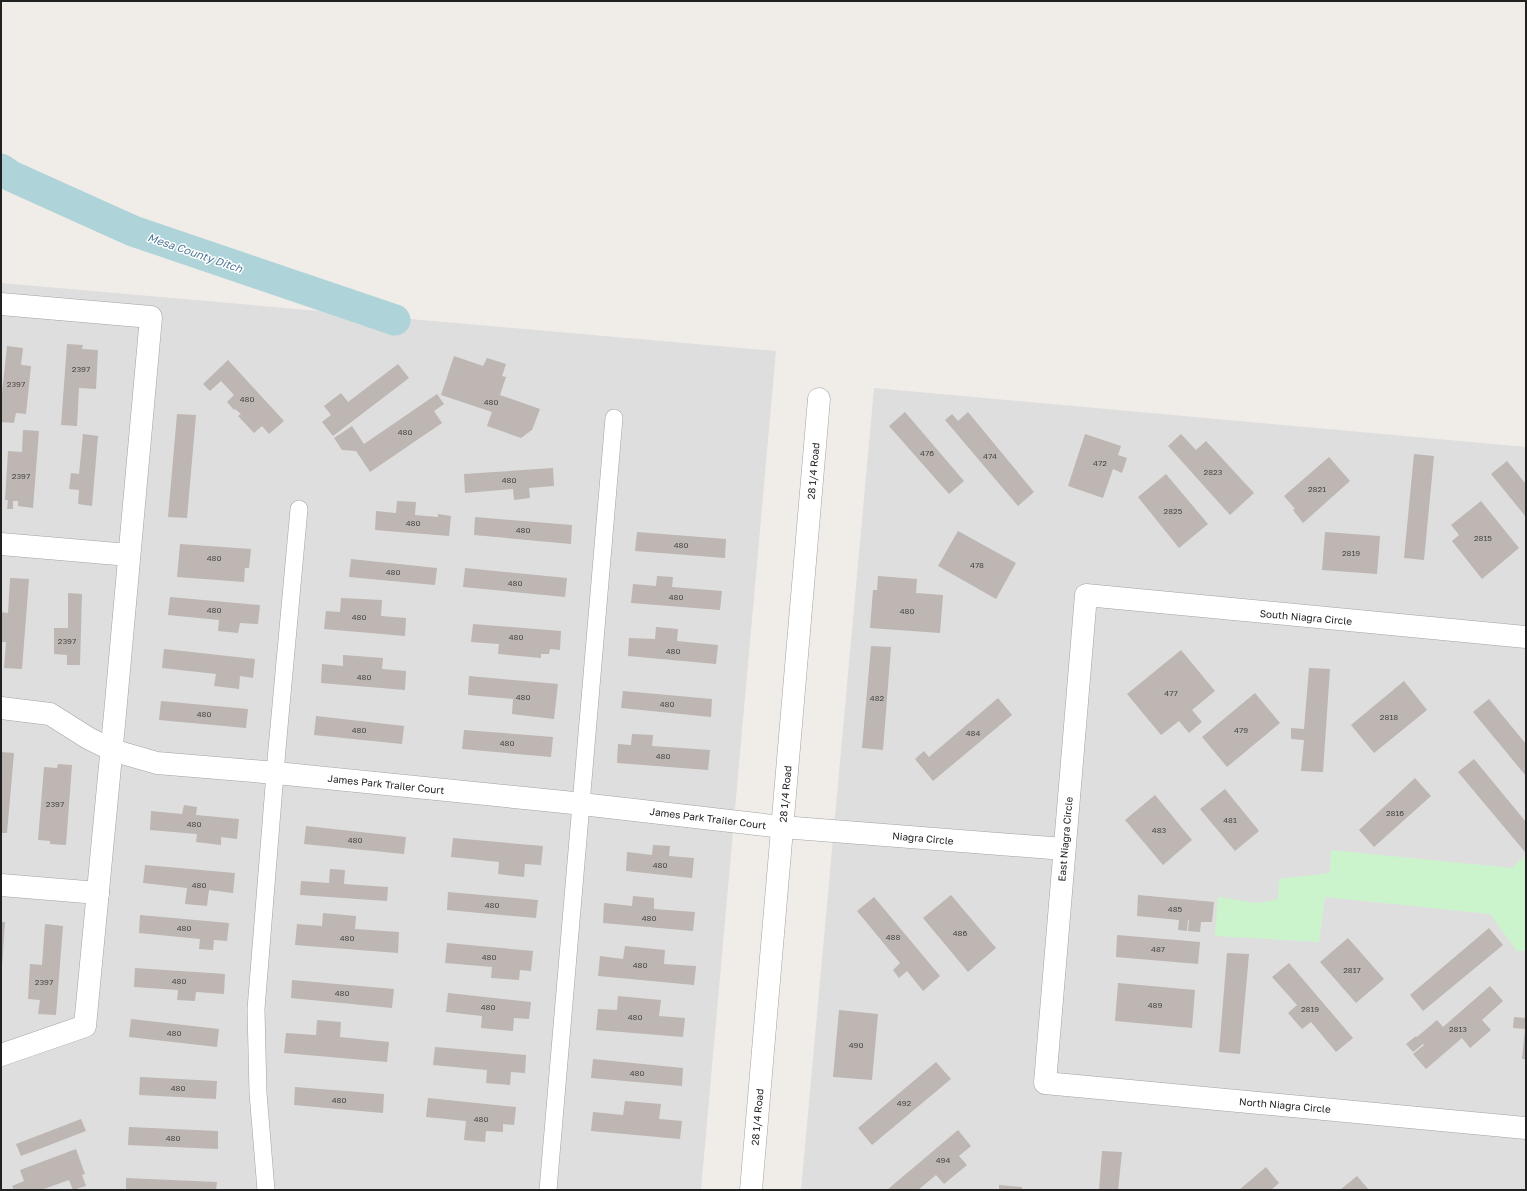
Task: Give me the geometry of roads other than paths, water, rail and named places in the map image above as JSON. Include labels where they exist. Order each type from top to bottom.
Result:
[{"type":"street","points":[[1,304],[151,317],[112,750],[85,1026],[1,1055]]},
{"type":"street","name":"28 1/4 Road","points":[[750,1190],[820,398]]},
{"type":"street","points":[[1,544],[129,556]]},
{"type":"street","name":"South Niagra Circle","points":[[1086,595],[1526,637]]},
{"type":"street","name":"East Niagra Circle","points":[[1045,1083],[1086,595]]},
{"type":"street","name":"James Park Trailer Court","points":[[1,708],[50,714],[88,738],[112,750],[157,763],[276,773],[782,826]]},
{"type":"street","name":"Niagra Circle","points":[[782,826],[1064,849]]},
{"type":"street","points":[[1,885],[98,893]]},
{"type":"street","name":"North Niagra Circle","points":[[1045,1083],[1526,1128]]},
{"type":"lane","points":[[548,1190],[614,418]]},
{"type":"lane","points":[[266,1190],[258,1093],[256,1008],[277,749],[299,509]]},
{"type":"waterway","name":"Mesa County Ditch","points":[[1,169],[11,176],[133,231],[395,320]]}]
